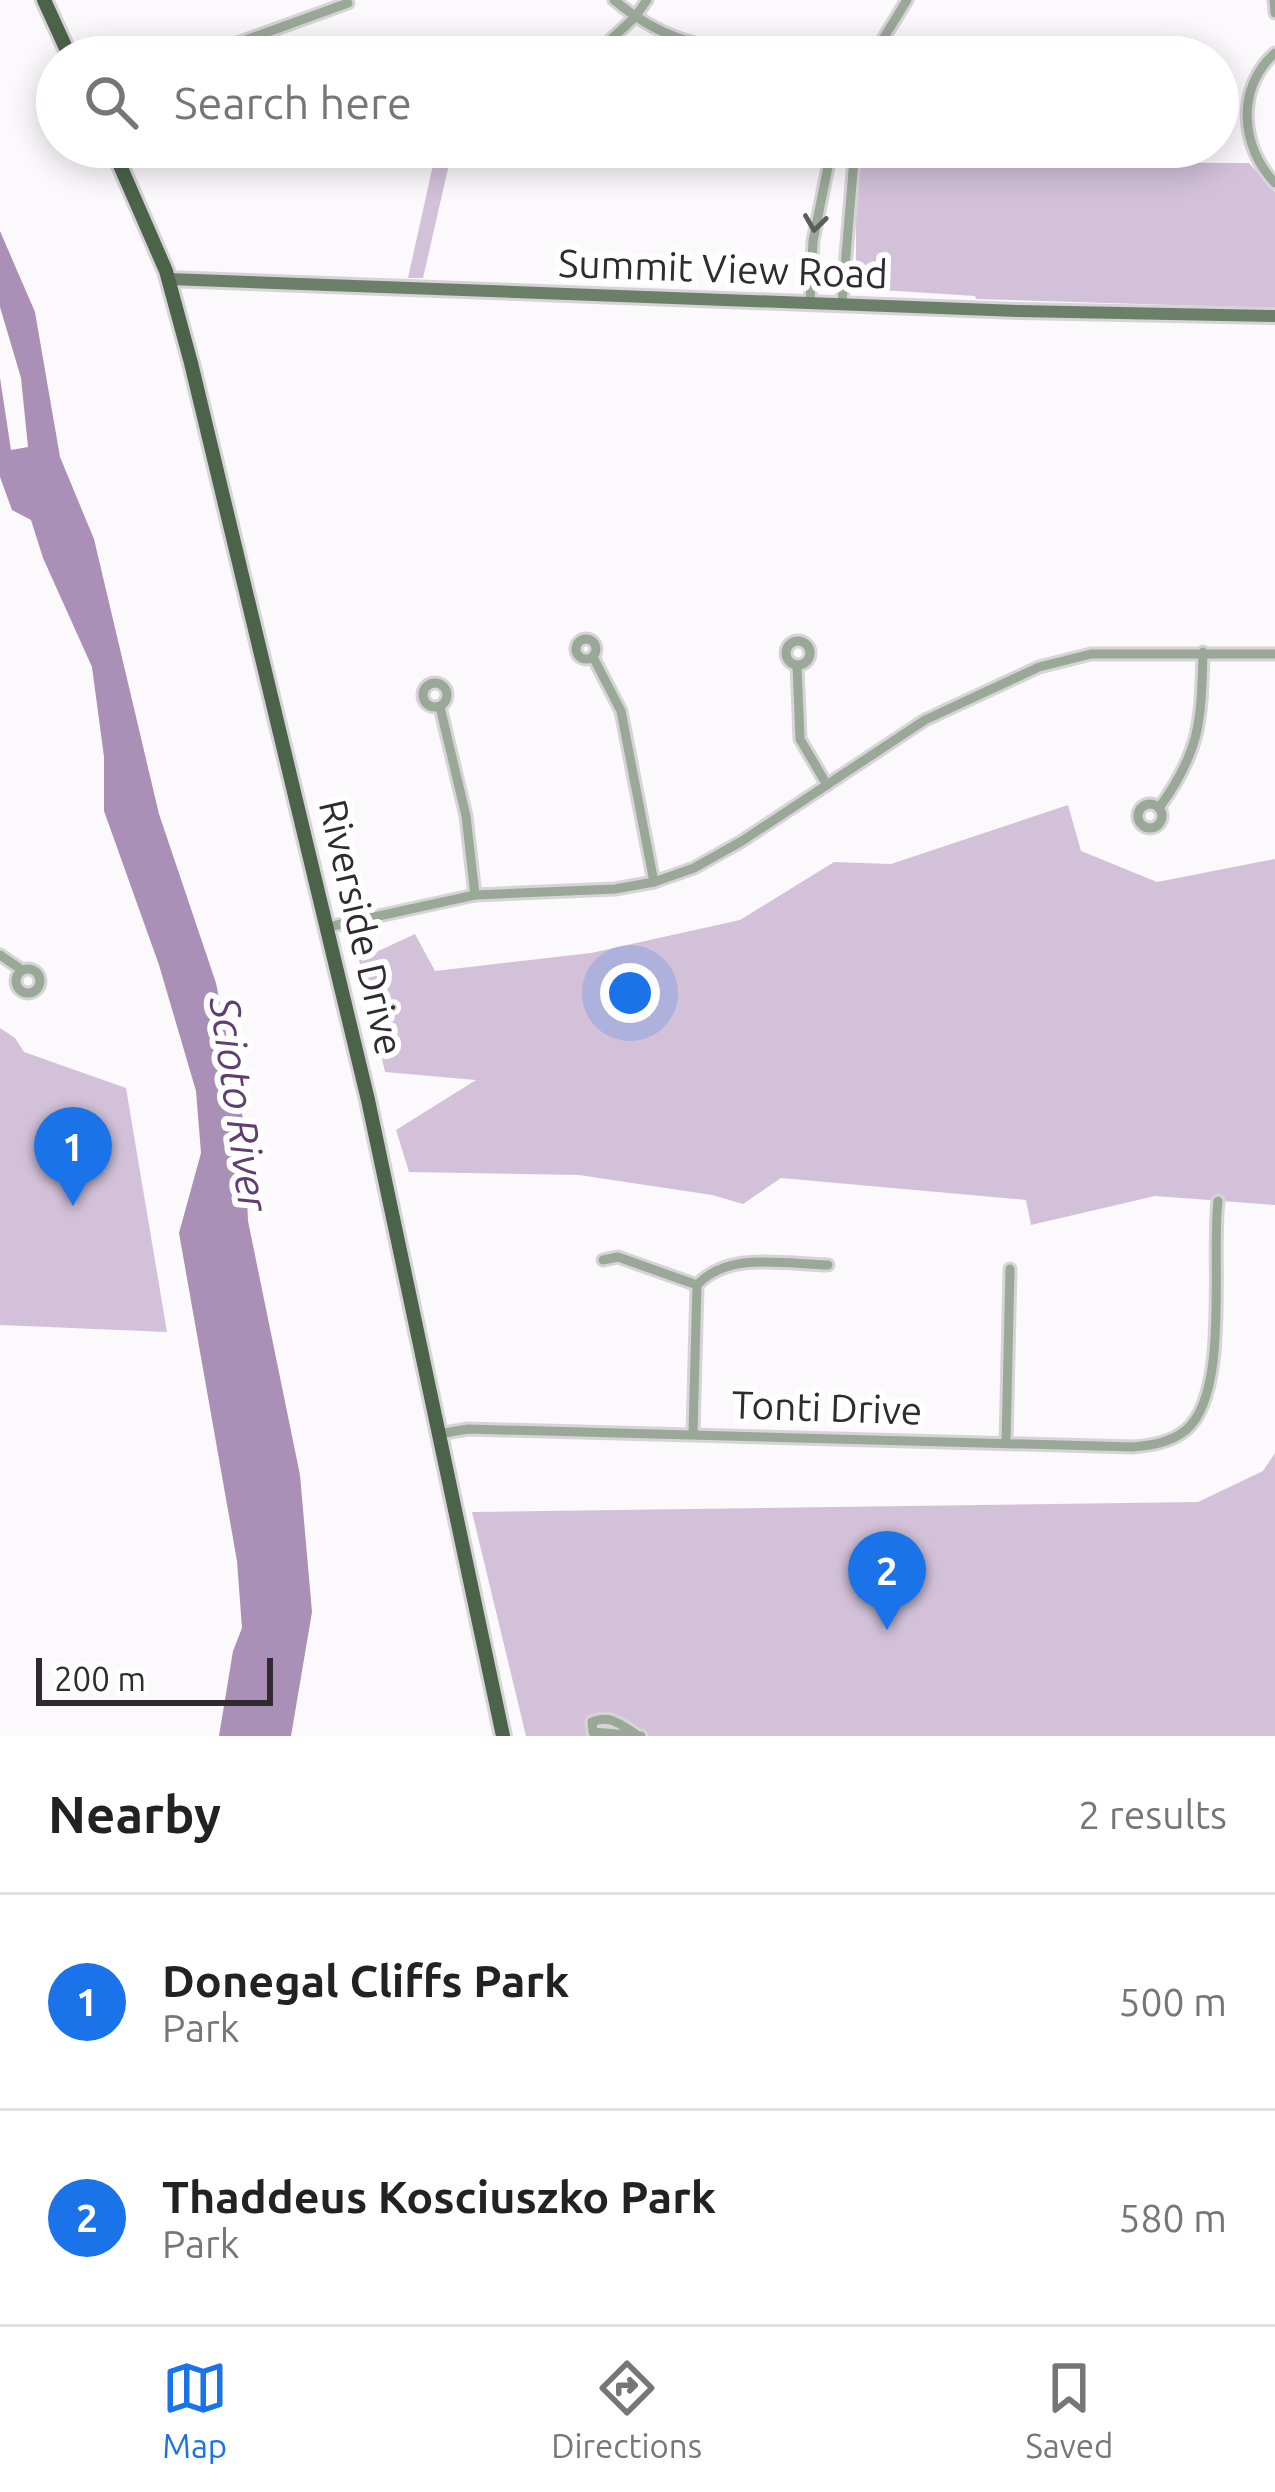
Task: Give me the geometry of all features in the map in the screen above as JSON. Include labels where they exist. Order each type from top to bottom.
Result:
[{"type":"main road","points":[[44,0],[60,36]]},
{"type":"main road","name":"Riverside Drive","points":[[121,168],[169,279],[328,927],[503,1736]]},
{"type":"street","points":[[614,0],[672,36]]},
{"type":"street","points":[[615,36],[647,0]]},
{"type":"street","points":[[885,36],[907,0]]},
{"type":"street","points":[[1274,0],[1275,13]]},
{"type":"street","points":[[257,36],[348,3]]},
{"type":"street","points":[[1275,53],[1255,80],[1247,118],[1251,147],[1275,183]]},
{"type":"street","points":[[810,302],[812,241],[828,168]]},
{"type":"street","points":[[842,303],[853,168]]},
{"type":"street","name":"Summit View Road","points":[[169,279],[1275,316]]},
{"type":"street","points":[[1159,808],[1193,754],[1202,712],[1203,652]]},
{"type":"street","points":[[328,927],[475,895],[614,889],[694,868],[925,720],[1039,667],[1091,654],[1275,654]]},
{"type":"street","points":[[593,657],[621,711],[654,882]]},
{"type":"street","points":[[797,665],[800,739],[826,785]]},
{"type":"street","points":[[440,706],[466,816],[475,895]]},
{"type":"street","points":[[0,955],[22,970]]},
{"type":"street","name":"Tonti Drive","points":[[439,1434],[467,1430],[693,1433],[1133,1447],[1161,1444],[1186,1430],[1200,1412],[1213,1376],[1218,1201]]},
{"type":"street","points":[[603,1260],[618,1257],[697,1285]]},
{"type":"street","points":[[693,1433],[697,1285],[712,1269],[732,1263],[828,1265]]},
{"type":"street","points":[[1006,1443],[1010,1268]]},
{"type":"shaded area","points":[[1239,163],[1249,163],[1275,192],[1275,308],[976,299],[866,289],[856,279],[860,168],[1239,168]]},
{"type":"shaded area","points":[[432,168],[448,168],[423,278],[408,278]]},
{"type":"shaded area","points":[[1068,805],[1081,851],[1157,882],[1275,859],[1275,1205],[1155,1196],[1031,1225],[1026,1200],[781,1178],[743,1204],[579,1175],[409,1172],[396,1130],[476,1080],[385,1072],[359,960],[415,934],[435,971],[591,953],[740,920],[834,862],[891,864]]},
{"type":"shaded area","points":[[0,1028],[24,1052],[126,1088],[167,1332],[0,1325]]},
{"type":"shaded area","points":[[1275,1453],[1275,1736],[526,1736],[472,1512],[1198,1502],[1263,1471]]},
{"type":"water","name":"Scioto River","points":[[0,231],[35,312],[60,457],[94,539],[159,814],[216,983],[244,1124],[248,1221],[300,1475],[312,1612],[291,1736],[219,1736],[233,1651],[242,1628],[237,1561],[179,1233],[201,1153],[196,1091],[159,965],[104,811],[104,757],[92,667],[31,520],[12,510],[0,477],[0,378],[11,450],[28,447],[21,378],[0,307]]},
{"type":"place","name":"Donegal Cliffs Park","points":[[73,1206]]},
{"type":"place","name":"Thaddeus Kosciuszko Park","points":[[887,1630]]}]
